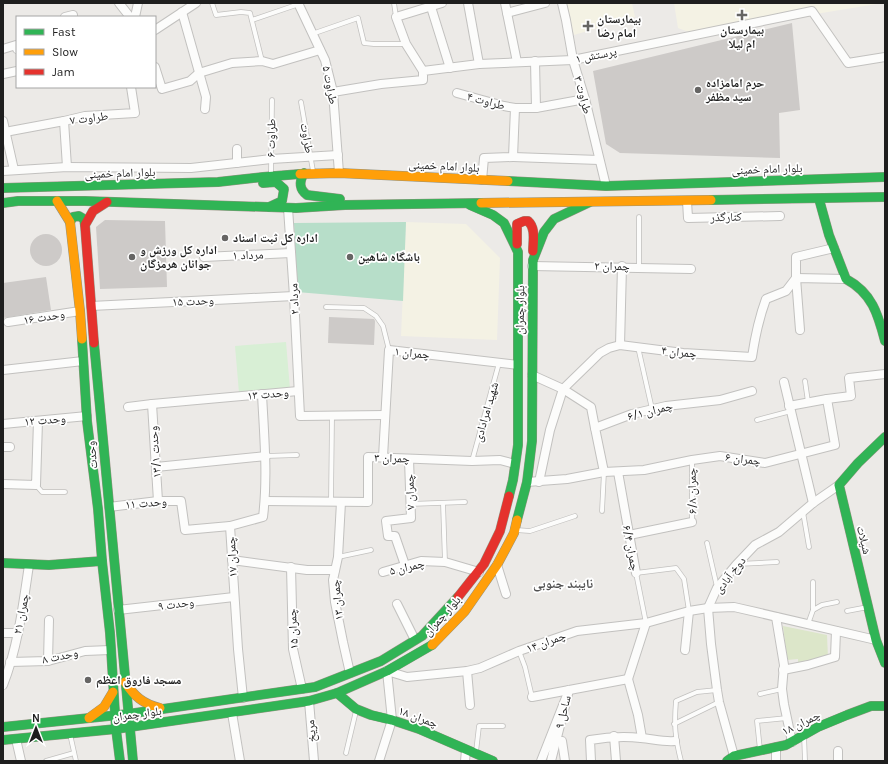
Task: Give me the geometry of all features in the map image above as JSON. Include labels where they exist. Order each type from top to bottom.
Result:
[{"type":"main road","name":"بلوار امام خمینی","points":[[3,188],[218,182],[309,173],[339,173],[606,186],[885,177]]},
{"type":"main road","points":[[309,173],[300,179],[303,193],[312,197],[339,199],[345,204]]},
{"type":"main road","points":[[218,182],[254,184],[276,182],[284,189],[284,195],[282,201],[270,207]]},
{"type":"main road","points":[[3,203],[18,201],[57,201],[288,208],[345,204],[687,201],[819,199],[885,196]]},
{"type":"main road","points":[[819,199],[834,248],[846,279],[857,285],[870,300],[879,316],[885,341]]},
{"type":"main road","name":"وحدت","points":[[57,201],[70,222],[80,311],[87,416],[98,509],[116,729]]},
{"type":"main road","points":[[85,224],[93,211],[107,202]]},
{"type":"main road","name":"بلوار چمران","points":[[3,727],[116,716],[315,687],[381,661],[422,636],[455,602],[479,572],[500,531],[513,480],[518,445],[518,252],[504,223],[481,209],[461,202]]},
{"type":"main road","name":"بلوار چمران","points":[[3,740],[130,728],[309,701],[337,693],[387,671],[430,647],[465,611],[497,565],[515,530],[527,482],[532,441],[533,263],[544,232],[554,219],[590,202]]},
{"type":"main road","points":[[70,222],[73,217],[79,216],[84,219],[85,224]]},
{"type":"main road","points":[[518,252],[517,224],[521,221],[531,222],[534,226],[533,263]]},
{"type":"main road","name":"وحدت","points":[[85,224],[100,411],[130,728]]},
{"type":"main road","points":[[839,485],[858,463],[885,437]]},
{"type":"main road","points":[[513,480],[527,482]]},
{"type":"main road","name":"شیلات","points":[[839,485],[876,640],[885,663]]},
{"type":"main road","points":[[3,562],[30,565],[102,562]]},
{"type":"main road","points":[[104,582],[116,580]]},
{"type":"main road","points":[[107,612],[118,610]]},
{"type":"main road","points":[[125,682],[133,694],[141,702],[153,707],[166,709]]},
{"type":"main road","points":[[86,719],[109,703],[114,692]]},
{"type":"main road","name":"چمران ۱۸","points":[[337,693],[356,709],[370,715],[392,720],[419,729],[493,761]]},
{"type":"main road","name":"چمران ۱۸","points":[[731,759],[760,750],[786,745],[804,734],[847,715],[871,706],[885,706]]},
{"type":"main road","points":[[132,750],[134,741],[139,735],[145,729],[155,724]]},
{"type":"main road","points":[[130,728],[133,761]]},
{"type":"main road","points":[[116,729],[120,761]]},
{"type":"main road","points":[[96,732],[108,737],[119,749]]},
{"type":"street","points":[[120,3],[129,16]]},
{"type":"street","points":[[135,16],[138,3]]},
{"type":"street","points":[[156,29],[196,3]]},
{"type":"street","points":[[333,92],[381,84],[423,80],[423,71],[406,44],[396,17],[422,6],[431,7],[442,3]]},
{"type":"street","points":[[468,3],[479,64]]},
{"type":"street","points":[[505,3],[517,62]]},
{"type":"street","points":[[507,13],[545,3]]},
{"type":"street","name":"طراوت ۳","points":[[562,3],[573,60],[585,99],[606,186]]},
{"type":"street","name":"طراوت ۵","points":[[299,4],[325,60],[333,92],[339,173]]},
{"type":"street","points":[[431,7],[450,68]]},
{"type":"street","name":"پرستش ۱","points":[[423,71],[479,64],[573,60],[812,11],[848,64],[885,57]]},
{"type":"street","points":[[182,12],[206,97],[205,109]]},
{"type":"street","points":[[3,49],[16,45]]},
{"type":"street","points":[[156,70],[162,89],[190,81],[199,73],[232,63],[262,61],[273,64],[320,50]]},
{"type":"street","points":[[535,61],[536,108]]},
{"type":"street","points":[[3,74],[16,71]]},
{"type":"street","name":"طراوت ۷","points":[[67,167],[64,121],[86,116],[135,113],[131,88]]},
{"type":"street","name":"طراوت ۴","points":[[456,93],[515,108],[536,108],[585,99]]},
{"type":"street","name":"طراوت ۴","points":[[513,157],[515,108]]},
{"type":"street","points":[[3,120],[14,170]]},
{"type":"street","points":[[5,132],[64,121]]},
{"type":"street","points":[[237,148],[237,163]]},
{"type":"street","points":[[3,171],[67,167],[190,168],[271,159],[338,155]]},
{"type":"street","points":[[482,180],[484,158],[513,157],[599,160]]},
{"type":"street","points":[[190,168],[204,182]]},
{"type":"street","name":"کنارگذر","points":[[687,201],[688,218],[780,216]]},
{"type":"street","name":"مرداد ۲","points":[[288,208],[298,391]]},
{"type":"street","points":[[800,330],[796,257],[834,248]]},
{"type":"street","name":"مرداد ۱","points":[[204,257],[291,253]]},
{"type":"street","name":"چمران ۲","points":[[533,263],[691,269]]},
{"type":"street","points":[[620,345],[622,266]]},
{"type":"street","points":[[796,278],[846,279]]},
{"type":"street","name":"چمران ۴","points":[[539,482],[550,430],[563,389],[600,353],[609,348],[620,345],[683,353],[752,357],[760,314],[766,299],[786,291],[796,278]]},
{"type":"street","name":"وحدت ۱۵","points":[[91,306],[294,296]]},
{"type":"street","name":"وحدت ۱۶","points":[[8,322],[80,311]]},
{"type":"street","name":"چمران ۱","points":[[383,457],[389,350],[518,365]]},
{"type":"street","points":[[3,370],[83,361]]},
{"type":"street","points":[[790,408],[808,402],[851,396],[849,378],[885,374]]},
{"type":"street","points":[[532,376],[563,389],[591,407],[604,472]]},
{"type":"street","points":[[784,382],[813,503]]},
{"type":"street","name":"وحدت ۱۳","points":[[128,407],[298,391],[300,416],[385,415]]},
{"type":"street","name":"چمران ۶/۱","points":[[595,428],[632,414],[652,409],[691,402],[720,400],[752,391]]},
{"type":"street","name":"چمران ۱۷","points":[[243,698],[234,597],[230,526],[263,517],[265,501],[266,456],[262,394]]},
{"type":"street","name":"چمران ۶","points":[[527,482],[567,479],[604,472],[644,470],[720,456],[765,463],[835,445],[827,399]]},
{"type":"street","name":"وحدت ۱۳/۱","points":[[152,404],[158,501]]},
{"type":"street","name":"وحدت ۱۲","points":[[3,424],[87,416]]},
{"type":"street","points":[[3,484],[36,485],[38,421]]},
{"type":"street","points":[[156,467],[266,456]]},
{"type":"street","name":"چمران ۳","points":[[265,501],[368,502],[368,457],[472,461],[500,460],[515,464]]},
{"type":"street","name":"چمران ۷","points":[[405,565],[395,536],[388,536],[386,521],[411,518],[409,459]]},
{"type":"street","name":"چمران ۶/۴","points":[[618,472],[636,573]]},
{"type":"street","name":"دوخ آبادی","points":[[731,759],[717,690],[708,608],[717,588],[755,545],[779,532],[813,503],[839,485]]},
{"type":"street","name":"وحدت ۱۱","points":[[109,507],[158,501],[181,501],[185,530],[230,526]]},
{"type":"street","name":"چمران ۱۳","points":[[341,502],[338,557],[333,580],[335,602],[350,674]]},
{"type":"street","points":[[628,534],[692,522]]},
{"type":"street","points":[[232,560],[307,570],[335,570]]},
{"type":"street","name":"چمران ۵","points":[[383,572],[421,561],[445,562],[479,572]]},
{"type":"street","name":"چمران ۲۱","points":[[3,685],[18,633],[30,565]]},
{"type":"street","points":[[497,565],[506,594]]},
{"type":"street","name":"چمران ۱۵","points":[[291,567],[293,649],[302,689]]},
{"type":"street","name":"وحدت ۹","points":[[118,610],[234,597]]},
{"type":"street","points":[[398,604],[415,640]]},
{"type":"street","name":"چمران ۱۴","points":[[387,671],[407,677],[467,671],[480,668],[577,631],[646,622],[708,608],[734,607],[876,640]]},
{"type":"street","points":[[685,650],[690,611]]},
{"type":"street","points":[[776,617],[784,665],[782,689],[792,742]]},
{"type":"street","points":[[48,661],[49,620]]},
{"type":"street","points":[[642,738],[638,715],[628,678],[646,622]]},
{"type":"street","points":[[783,670],[808,665],[835,657],[836,631]]},
{"type":"street","points":[[3,633],[18,633]]},
{"type":"street","name":"وحدت ۸","points":[[10,662],[48,661],[85,651],[110,650]]},
{"type":"street","points":[[379,761],[392,720],[387,671]]},
{"type":"street","points":[[467,671],[470,705]]},
{"type":"street","points":[[532,697],[585,688],[628,678]]},
{"type":"street","name":"ساحل ۹","points":[[541,761],[569,690]]},
{"type":"street","name":"ساحل ۹","points":[[551,761],[569,690]]},
{"type":"street","name":"مریخ","points":[[309,701],[314,761]]},
{"type":"street","points":[[232,713],[240,761]]},
{"type":"street","points":[[614,736],[616,761]]},
{"type":"street","points":[[591,761],[590,740],[614,736],[642,738],[664,742],[676,741]]},
{"type":"street","points":[[16,739],[21,761]]},
{"type":"street","points":[[562,741],[565,761]]},
{"type":"street","points":[[776,747],[776,761]]},
{"type":"street","points":[[465,761],[466,750]]},
{"type":"street","points":[[838,751],[838,761]]},
{"type":"lane","points":[[212,3],[216,15],[241,12],[250,13],[262,61]]},
{"type":"lane","points":[[394,3],[396,17]]},
{"type":"lane","points":[[252,20],[299,4]]},
{"type":"lane","points":[[312,34],[358,18],[364,43],[406,44]]},
{"type":"lane","name":"طراوت ۶","points":[[271,176],[272,100]]},
{"type":"lane","name":"طراوت","points":[[301,102],[310,157],[309,173]]},
{"type":"lane","points":[[639,217],[639,267]]},
{"type":"lane","points":[[326,308],[364,308],[376,316],[383,326],[389,350]]},
{"type":"lane","points":[[638,347],[652,409]]},
{"type":"lane","name":"شهید امرادادی","points":[[472,461],[499,363]]},
{"type":"lane","points":[[805,380],[808,402]]},
{"type":"lane","points":[[757,420],[790,408]]},
{"type":"lane","points":[[331,501],[332,416]]},
{"type":"lane","points":[[266,456],[297,455]]},
{"type":"lane","name":"چمران ۶/۸","points":[[692,460],[692,522]]},
{"type":"lane","points":[[602,511],[604,472]]},
{"type":"lane","points":[[36,485],[42,492],[65,492]]},
{"type":"lane","points":[[410,504],[465,502]]},
{"type":"lane","points":[[443,503],[445,562]]},
{"type":"lane","points":[[803,512],[809,547]]},
{"type":"lane","points":[[515,530],[530,531],[575,516]]},
{"type":"lane","points":[[707,543],[717,588]]},
{"type":"lane","points":[[338,557],[371,550]]},
{"type":"lane","points":[[736,565],[777,562]]},
{"type":"lane","points":[[636,573],[676,568],[684,579],[690,611]]},
{"type":"lane","name":"چمران ۶/۴","points":[[636,573],[646,622]]},
{"type":"lane","points":[[808,625],[813,610],[813,582]]},
{"type":"lane","points":[[813,610],[822,605],[837,602]]},
{"type":"lane","points":[[847,611],[868,607]]},
{"type":"lane","points":[[519,652],[525,666],[532,697]]},
{"type":"lane","points":[[760,694],[782,689]]},
{"type":"lane","points":[[681,761],[674,724],[676,701],[697,692],[717,690]]},
{"type":"lane","points":[[674,724],[719,702]]},
{"type":"lane","points":[[346,753],[356,709]]},
{"type":"lane","points":[[760,750],[757,721],[787,718]]},
{"type":"lane","points":[[476,754],[479,726],[503,726]]},
{"type":"lane","points":[[70,734],[76,761]]},
{"type":"lane","points":[[804,734],[805,761]]},
{"type":"lane","points":[[46,761],[74,753]]},
{"type":"shaded area","name":"بیمارستان امام رضا","points":[[565,3],[632,3],[635,17],[574,35]]},
{"type":"shaded area","name":"بیمارستان ام لیلا","points":[[674,3],[883,3],[694,34],[678,28]]},
{"type":"shaded area","points":[[406,222],[466,224],[500,258],[497,340],[401,336]]},
{"type":"green space","name":"باشگاه شاهین","points":[[406,222],[403,301],[297,292],[294,223]]},
{"type":"green space","points":[[286,342],[290,389],[239,393],[235,346]]},
{"type":"green space","points":[[783,626],[827,635],[828,658],[798,664],[798,659],[787,660]]},
{"type":"building","name":"حرم امامزاده سید مظفر","points":[[792,23],[800,110],[779,113],[780,158],[620,153],[606,144],[593,71]]},
{"type":"building","name":"اداره کل ورزش و جوانان هرمزگان","points":[[105,220],[165,221],[167,287],[100,289],[96,227]]},
{"type":"building","points":[[43,234],[49,234],[59,241],[62,250],[61,256],[55,263],[49,266],[43,266],[33,259],[30,253],[30,247],[37,237]]},
{"type":"building","points":[[46,277],[51,310],[3,318],[3,283]]},
{"type":"building","points":[[329,317],[374,319],[374,345],[328,343]]},
{"type":"traffic: fast","points":[[304,173],[301,179],[301,188],[307,195],[340,199]]},
{"type":"traffic: fast","points":[[3,188],[218,182],[300,174]]},
{"type":"traffic: fast","points":[[508,181],[606,186],[885,177]]},
{"type":"traffic: fast","points":[[263,183],[276,182],[284,189],[282,201],[269,207]]},
{"type":"traffic: fast","points":[[711,200],[885,197]]},
{"type":"traffic: fast","points":[[819,199],[829,235],[846,279],[862,291],[873,305],[880,322],[885,341]]},
{"type":"traffic: fast","points":[[3,203],[18,201],[85,201],[296,208],[345,205],[481,203]]},
{"type":"traffic: fast","points":[[517,520],[527,482],[532,441],[533,260],[544,232],[554,219],[590,202]]},
{"type":"traffic: fast","points":[[470,205],[493,215],[504,223],[518,252],[518,445],[509,496]]},
{"type":"traffic: fast","points":[[70,222],[73,217],[79,216],[84,219],[85,225]]},
{"type":"traffic: fast","points":[[82,339],[87,421],[98,509],[110,633],[116,729],[120,761]]},
{"type":"traffic: fast","points":[[94,343],[133,761]]},
{"type":"traffic: fast","points":[[885,437],[858,463],[839,485],[876,640],[885,663]]},
{"type":"traffic: fast","points":[[3,563],[49,565],[102,561]]},
{"type":"traffic: fast","points":[[3,727],[128,714],[315,687],[381,661],[422,636],[458,597]]},
{"type":"traffic: fast","points":[[3,740],[116,729],[309,701],[337,693],[387,671],[432,645]]},
{"type":"traffic: fast","points":[[337,693],[356,709],[419,729],[493,761]]},
{"type":"traffic: fast","points":[[727,761],[734,756],[786,745],[818,727],[871,706],[885,706]]},
{"type":"traffic: slow","points":[[300,174],[339,173],[508,181]]},
{"type":"traffic: slow","points":[[481,203],[711,200]]},
{"type":"traffic: slow","points":[[57,201],[70,222],[82,339]]},
{"type":"traffic: slow","points":[[432,645],[465,611],[497,565],[514,533],[517,520]]},
{"type":"traffic: slow","points":[[125,682],[144,702],[160,708]]},
{"type":"traffic: slow","points":[[89,718],[104,707],[113,692]]},
{"type":"traffic: jam","points":[[94,343],[85,225],[93,211],[107,202]]},
{"type":"traffic: jam","points":[[517,244],[517,224],[528,221],[531,224],[533,231],[533,251]]},
{"type":"traffic: jam","points":[[458,597],[484,564],[500,531],[509,496]]},
{"type":"place","name":"بیمارستان ام لیلا","points":[[742,15]]},
{"type":"place","name":"بیمارستان امام رضا","points":[[588,26]]},
{"type":"place","name":"حرم امامزاده سید مظفر","points":[[698,90]]},
{"type":"place","name":"اداره کل ثبت اسناد","points":[[225,238]]},
{"type":"place","name":"اداره کل ورزش و جوانان هرمزگان","points":[[132,257]]},
{"type":"place","name":"باشگاه شاهین","points":[[350,257]]},
{"type":"place","name":"مسجد فاروق اعظم","points":[[88,680]]},
{"type":"district","name":"نایبند جنوبی","points":[[563,583]]}]
